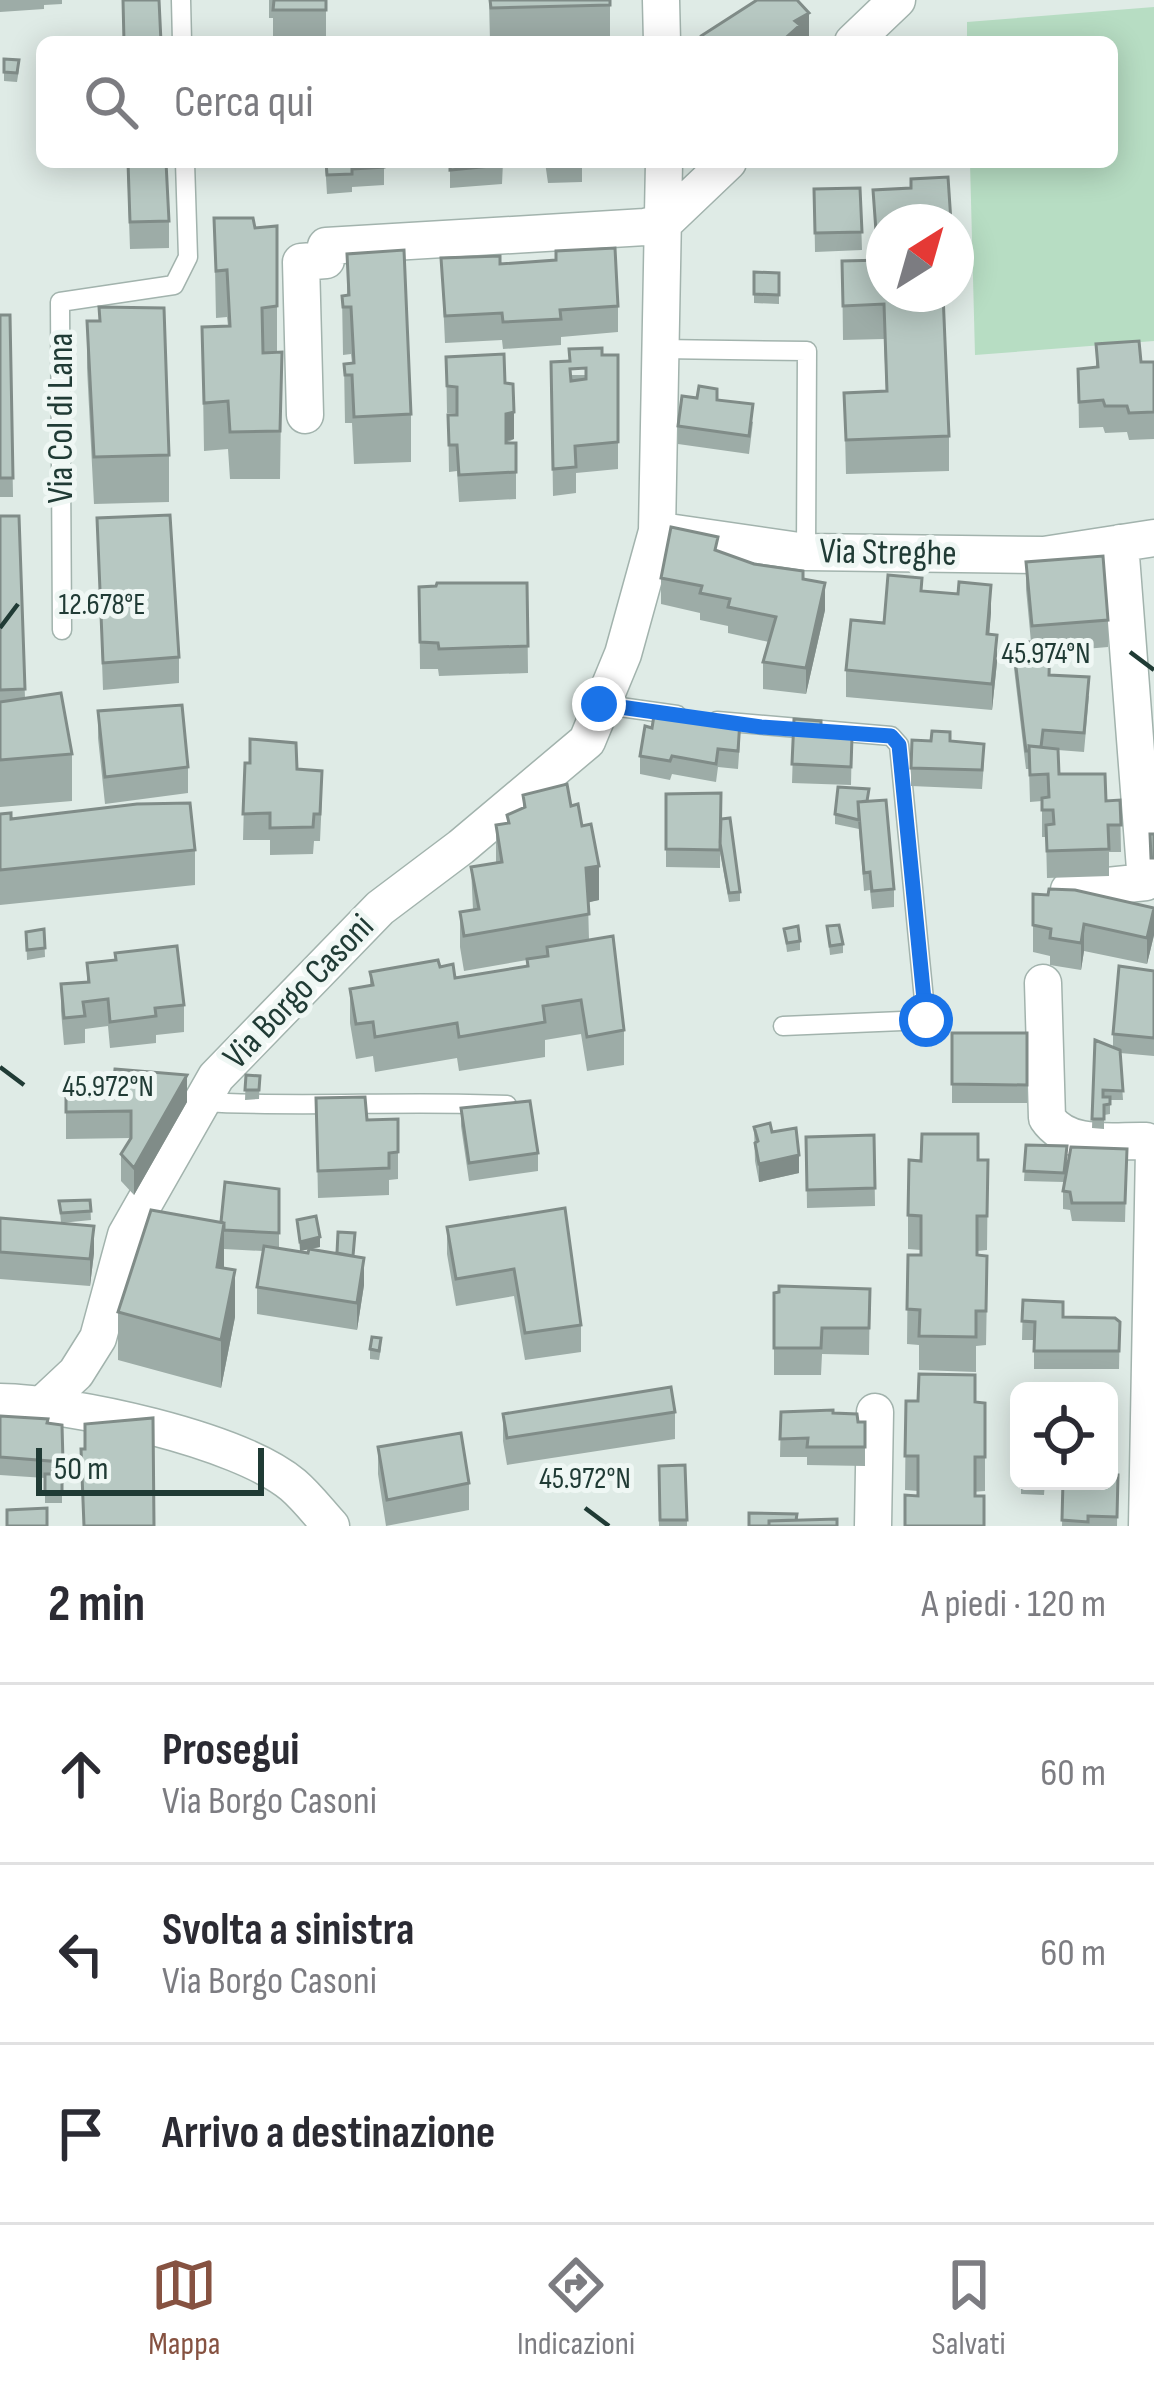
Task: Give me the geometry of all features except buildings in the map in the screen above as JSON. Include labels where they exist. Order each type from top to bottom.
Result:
[{"type":"street","points":[[661,0],[662,36]]},
{"type":"street","points":[[859,36],[897,0]]},
{"type":"street","name":"Via Borgo Casoni","points":[[44,1402],[76,1373],[98,1338],[126,1235],[202,1102],[232,1060],[380,908],[461,847],[586,740],[623,654],[657,531],[664,168]]},
{"type":"street","points":[[305,416],[302,262],[326,260],[326,246],[645,227],[665,223],[722,168]]},
{"type":"street","name":"Via Streghe","points":[[657,531],[806,552],[1044,555],[1137,541],[1147,882],[1070,890]]},
{"type":"street","points":[[1043,983],[1047,1118],[1056,1131],[1071,1139],[1147,1141],[1154,1149],[1147,1526]]},
{"type":"street","points":[[0,1402],[44,1402],[212,1443],[290,1483],[331,1526]]},
{"type":"street","points":[[873,1526],[874,1412]]},
{"type":"lane","points":[[182,0],[182,36]]},
{"type":"lane","name":"Via Col di Lana","points":[[62,631],[60,302],[174,285],[188,257],[185,168]]},
{"type":"lane","points":[[661,349],[807,352],[806,552]]},
{"type":"lane","points":[[599,704],[761,727],[891,736],[899,745],[926,1020],[783,1026]]},
{"type":"lane","points":[[202,1102],[507,1105]]},
{"type":"green space","points":[[1154,7],[1154,341],[975,355],[970,168],[1118,168],[1118,36],[967,36],[967,22]]},
{"type":"route","points":[[599,704],[761,727],[891,736],[899,745],[926,1020]]}]
